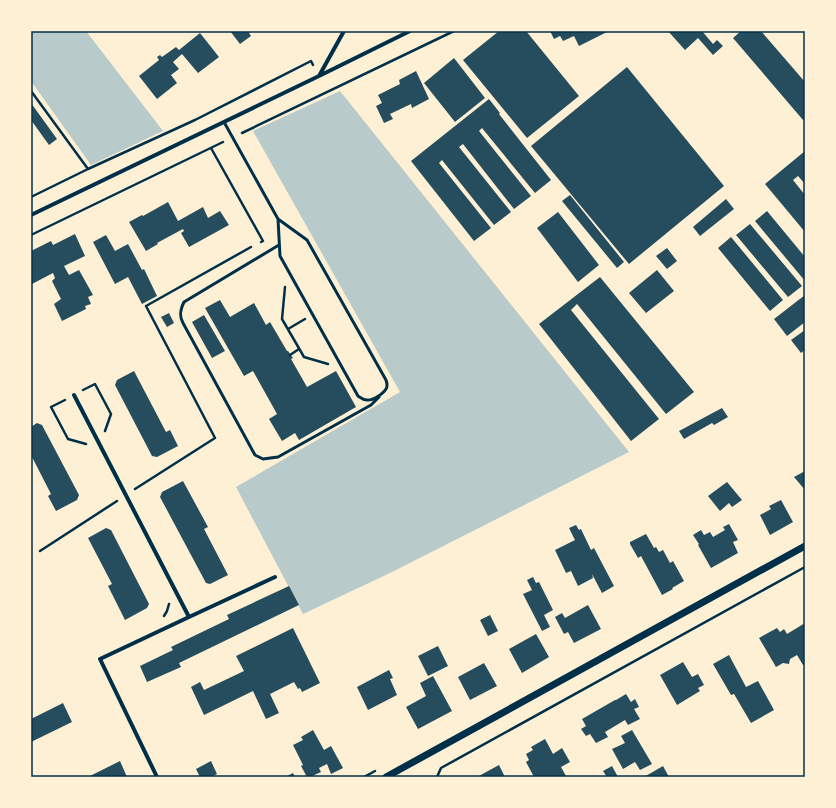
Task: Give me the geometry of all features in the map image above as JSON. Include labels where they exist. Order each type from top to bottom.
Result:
[{"type":"street","points":[[319,76],[344,31]]},
{"type":"street","points":[[31,215],[410,31]]},
{"type":"street","points":[[74,395],[189,618]]},
{"type":"street","points":[[386,777],[805,546]]},
{"type":"street","points":[[157,777],[100,659],[275,577]]},
{"type":"lane","points":[[224,122],[278,219],[307,240],[388,385],[383,393],[371,405],[278,457],[263,459],[255,455],[180,318],[180,311],[184,302],[279,246]]},
{"type":"lane","points":[[278,219],[280,256],[358,396],[367,400],[383,393]]},
{"type":"path","points":[[31,197],[195,120],[311,61],[319,76]]},
{"type":"path","points":[[31,92],[88,169]]},
{"type":"path","points":[[40,551],[215,438],[146,306],[263,241],[211,148]]},
{"type":"path","points":[[255,245],[263,255]]},
{"type":"path","points":[[285,284],[282,319],[304,357],[343,368]]},
{"type":"path","points":[[288,329],[313,315]]},
{"type":"path","points":[[290,354],[300,349]]},
{"type":"path","points":[[89,450],[86,443],[68,439],[51,406],[95,384],[111,414],[105,433]]},
{"type":"path","points":[[131,484],[135,490]]},
{"type":"path","points":[[113,495],[116,502]]},
{"type":"path","points":[[437,777],[441,768],[805,567]]},
{"type":"path","points":[[169,601],[168,608],[162,617],[184,606]]},
{"type":"shaded area","points":[[31,31],[86,31],[163,131],[91,165],[31,81]]},
{"type":"shaded area","points":[[340,91],[629,452],[390,573],[303,614],[236,487],[400,392],[253,131]]},
{"type":"building","points":[[230,31],[251,31],[249,33],[251,36],[240,44]]},
{"type":"building","points":[[499,31],[526,31],[579,96],[527,138],[463,60]]},
{"type":"building","points":[[550,31],[609,31],[579,46],[574,36],[563,41],[560,36],[554,39]]},
{"type":"building","points":[[668,31],[702,31],[713,44],[717,40],[723,46],[713,55],[698,38],[685,50]]},
{"type":"building","points":[[741,31],[761,31],[805,82],[805,118],[803,120],[733,38]]},
{"type":"building","points":[[200,33],[219,57],[198,73],[182,54],[173,62],[179,69],[171,75],[177,83],[157,99],[139,76],[159,60],[157,57],[160,55],[162,57],[176,47],[179,50]]},
{"type":"building","points":[[454,58],[485,98],[455,122],[424,83]]},
{"type":"building","points":[[627,67],[724,186],[629,264],[531,146]]},
{"type":"building","points":[[416,71],[429,99],[412,108],[411,104],[390,114],[393,119],[384,123],[376,106],[382,103],[378,95],[400,84],[399,80]]},
{"type":"building","points":[[489,99],[551,180],[535,193],[482,128],[479,131],[531,196],[514,209],[463,144],[459,147],[511,212],[494,225],[442,160],[439,163],[491,228],[474,241],[411,161]]},
{"type":"building","points":[[31,103],[57,139],[49,145],[31,120]]},
{"type":"building","points":[[805,151],[805,184],[798,176],[793,180],[805,195],[805,232],[765,184]]},
{"type":"building","points":[[570,195],[624,262],[617,268],[562,201]]},
{"type":"building","points":[[726,199],[734,209],[700,236],[693,227]]},
{"type":"building","points":[[168,202],[178,221],[203,207],[208,218],[220,211],[229,225],[189,247],[181,233],[184,231],[183,229],[157,243],[158,244],[146,251],[129,222]]},
{"type":"building","points":[[767,211],[805,257],[805,281],[755,221]]},
{"type":"building","points":[[558,212],[599,265],[578,282],[537,228]]},
{"type":"building","points":[[750,224],[802,286],[788,297],[736,235]]},
{"type":"building","points":[[75,234],[85,256],[64,266],[69,275],[79,270],[93,295],[88,297],[91,304],[85,306],[86,309],[62,321],[54,304],[61,299],[52,281],[55,278],[53,273],[32,284],[31,251],[51,241],[53,245]]},
{"type":"building","points":[[106,235],[115,251],[128,244],[142,270],[144,269],[157,296],[142,304],[128,277],[115,284],[93,242]]},
{"type":"building","points":[[731,237],[783,300],[770,311],[718,248]]},
{"type":"building","points":[[667,248],[677,261],[667,269],[656,256]]},
{"type":"building","points":[[657,270],[674,291],[646,313],[629,293]]},
{"type":"building","points":[[600,277],[694,392],[666,414],[577,304],[571,310],[659,419],[631,441],[539,324]]},
{"type":"building","points":[[805,295],[805,322],[787,336],[774,319]]},
{"type":"building","points":[[220,300],[230,317],[254,303],[266,325],[270,322],[287,351],[293,358],[291,359],[307,387],[336,371],[356,407],[299,440],[295,433],[282,441],[269,419],[277,414],[253,371],[244,376],[205,308]]},
{"type":"building","points":[[169,313],[174,323],[167,327],[161,317]]},
{"type":"building","points":[[204,315],[225,351],[212,358],[192,322]]},
{"type":"building","points":[[805,330],[805,350],[801,353],[791,340]]},
{"type":"building","points":[[134,371],[166,432],[170,430],[178,446],[157,457],[152,456],[115,385],[117,380]]},
{"type":"building","points":[[722,408],[728,417],[714,425],[712,423],[684,439],[679,431]]},
{"type":"building","points":[[37,423],[42,425],[79,495],[77,500],[56,511],[48,496],[51,494],[31,455],[31,427]]},
{"type":"building","points":[[805,471],[805,490],[794,477]]},
{"type":"building","points":[[183,481],[208,527],[204,529],[228,575],[210,584],[206,583],[160,497],[162,492]]},
{"type":"building","points":[[727,482],[742,500],[732,507],[729,503],[720,511],[708,496]]},
{"type":"building","points":[[781,500],[793,522],[770,535],[760,515],[771,509],[769,506]]},
{"type":"building","points":[[729,524],[738,540],[733,542],[738,553],[711,568],[693,535],[701,530],[704,535],[710,532],[713,537],[725,530],[723,527]]},
{"type":"building","points":[[576,525],[579,530],[581,529],[591,550],[594,548],[614,586],[602,593],[592,574],[593,578],[578,586],[571,571],[566,573],[555,550],[575,540],[569,528]]},
{"type":"building","points":[[106,528],[111,530],[149,604],[147,608],[125,620],[108,586],[112,584],[88,538]]},
{"type":"building","points":[[646,534],[654,548],[656,547],[659,552],[663,550],[670,563],[673,561],[684,581],[662,595],[641,556],[638,558],[630,544],[630,542]]},
{"type":"building","points":[[533,577],[536,583],[539,582],[553,610],[544,615],[550,627],[542,631],[523,594],[532,590],[527,580]]},
{"type":"building","points":[[289,586],[299,605],[179,663],[181,667],[147,682],[140,666],[173,650],[171,647],[229,619],[227,615]]},
{"type":"building","points":[[588,605],[601,629],[574,643],[568,632],[564,634],[555,617],[562,613],[565,618]]},
{"type":"building","points":[[490,615],[498,631],[488,636],[480,620]]},
{"type":"building","points":[[805,623],[805,664],[803,665],[797,655],[790,659],[789,664],[783,663],[776,667],[759,638],[777,628],[780,632],[784,629],[787,634]]},
{"type":"building","points":[[293,628],[320,683],[302,692],[300,688],[298,689],[294,682],[270,694],[279,713],[266,719],[253,691],[204,715],[191,687],[200,682],[204,690],[244,671],[236,656]]},
{"type":"building","points":[[536,634],[549,657],[522,673],[509,649]]},
{"type":"building","points":[[438,646],[448,666],[428,676],[418,656]]},
{"type":"building","points":[[729,655],[746,687],[758,681],[774,710],[751,723],[734,694],[731,695],[713,664]]},
{"type":"building","points":[[683,662],[692,677],[698,674],[704,685],[698,688],[700,691],[677,705],[660,675]]},
{"type":"building","points":[[484,663],[497,686],[470,700],[458,677]]},
{"type":"building","points":[[389,670],[393,678],[390,679],[397,695],[368,710],[357,687]]},
{"type":"building","points":[[433,676],[452,711],[418,729],[406,707],[426,696],[420,683]]},
{"type":"building","points":[[626,694],[631,702],[635,699],[639,707],[634,709],[640,719],[628,725],[625,720],[605,732],[608,737],[596,743],[590,734],[586,736],[581,729],[586,726],[582,719]]},
{"type":"building","points":[[63,703],[72,722],[31,742],[31,719]]},
{"type":"building","points":[[313,730],[324,750],[331,746],[343,768],[331,774],[327,764],[319,768],[321,772],[307,777],[293,745],[303,740],[301,737]]},
{"type":"building","points":[[632,730],[652,764],[640,770],[635,762],[623,769],[612,749],[625,743],[621,736]]},
{"type":"building","points":[[545,739],[553,754],[562,748],[570,762],[561,767],[566,776],[534,777],[526,762],[529,760],[526,754],[533,750],[531,747]]},
{"type":"building","points":[[120,761],[127,777],[88,777]]},
{"type":"building","points":[[211,761],[217,774],[211,777],[200,777],[196,769]]},
{"type":"building","points":[[499,765],[505,777],[477,777]]},
{"type":"building","points":[[612,766],[618,777],[607,777],[603,771]]},
{"type":"building","points":[[663,766],[669,777],[644,777]]},
{"type":"building","points":[[293,773],[295,777],[285,777]]}]
